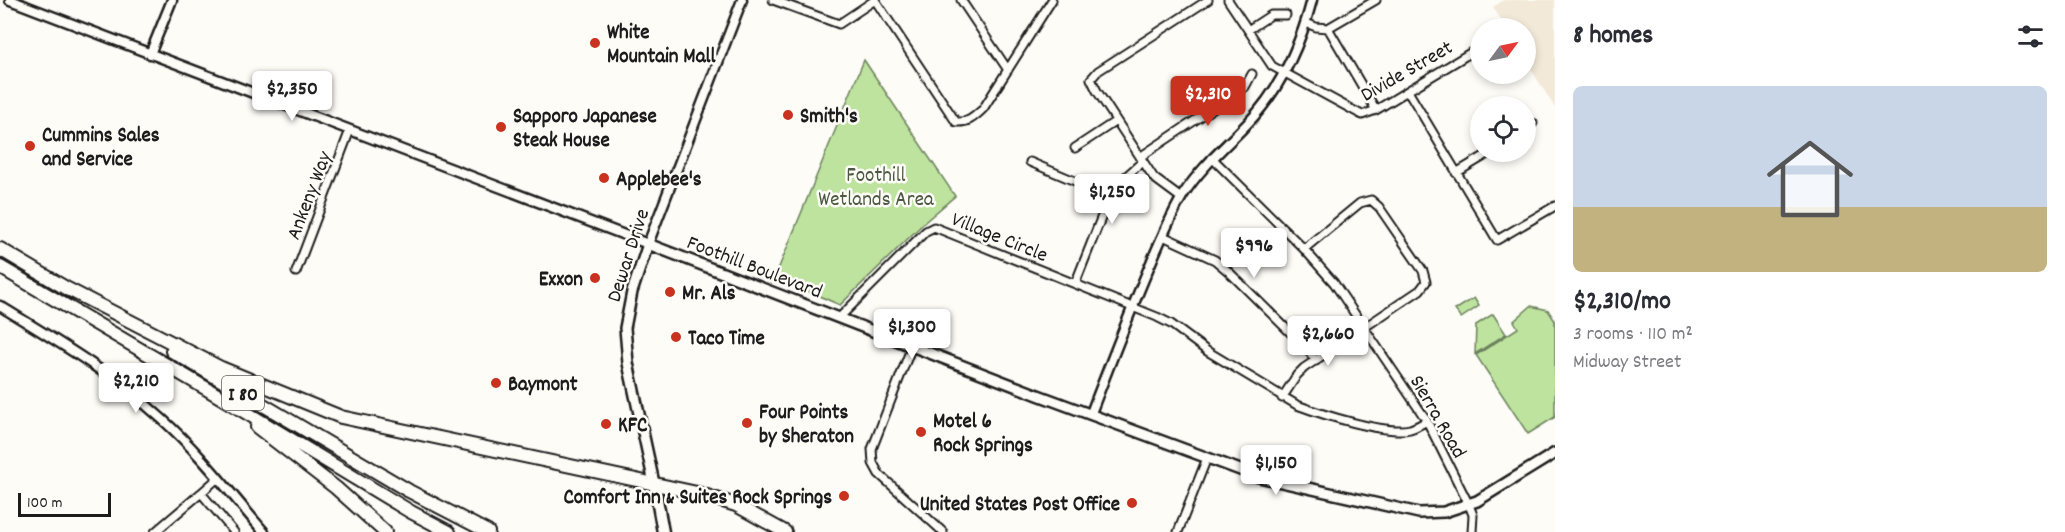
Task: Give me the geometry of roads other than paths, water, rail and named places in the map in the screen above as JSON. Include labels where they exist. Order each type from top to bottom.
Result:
[{"type":"highway","name":"I 80","points":[[0,249],[409,491],[488,532]]},
{"type":"highway","name":"I 80","points":[[0,267],[411,512],[449,532]]},
{"type":"highway","points":[[64,287],[221,368],[341,417],[697,493],[736,505],[785,532]]},
{"type":"highway","points":[[108,330],[256,426],[336,488],[385,532]]},
{"type":"main road","name":"Foothill Boulevard","points":[[648,244],[1038,396],[1091,413],[1259,477],[1406,512],[1430,514],[1469,505],[1488,496],[1555,453]]},
{"type":"main road","name":"Dewar Drive","points":[[648,244],[632,292],[626,328],[628,363],[663,532]]},
{"type":"street","name":"Foothill Boulevard","points":[[10,0],[648,244]]},
{"type":"street","points":[[150,54],[172,0]]},
{"type":"street","name":"Dewar Drive","points":[[648,244],[742,0]]},
{"type":"street","points":[[773,0],[839,24],[875,0],[956,122],[964,123],[983,109],[1052,0]]},
{"type":"street","points":[[962,0],[1008,70]]},
{"type":"street","points":[[1181,198],[1161,184],[1141,159],[1091,79],[1098,72],[1208,0]]},
{"type":"street","name":"Divide Street","points":[[1228,0],[1269,62],[1357,114],[1368,114],[1376,110],[1470,53]]},
{"type":"street","points":[[1091,413],[1132,307],[1181,198],[1212,158],[1249,123],[1285,73],[1294,57],[1312,0]]},
{"type":"street","points":[[1306,23],[1328,28],[1376,0]]},
{"type":"street","points":[[1248,30],[1271,15],[1286,15]]},
{"type":"street","points":[[1328,28],[1376,110]]},
{"type":"street","points":[[1252,75],[1245,87],[1141,159],[1127,178],[1116,185],[1075,284],[1171,324],[1207,351],[1282,398],[1312,411],[1383,429],[1410,429],[1427,421]]},
{"type":"street","points":[[1408,91],[1497,240],[1555,206]]},
{"type":"street","points":[[1075,148],[1116,121]]},
{"type":"street","name":"Ankeny Way","points":[[296,272],[350,130]]},
{"type":"street","name":"Sierra Road","points":[[1212,158],[1304,249],[1334,283],[1427,421],[1469,505]]},
{"type":"street","points":[[1030,162],[1110,196]]},
{"type":"street","points":[[1456,173],[1474,162]]},
{"type":"street","points":[[1282,398],[1297,375],[1420,290],[1426,282],[1423,271],[1379,207],[1371,200],[1365,201],[1304,249]]},
{"type":"street","name":"Village Circle","points":[[839,318],[927,231],[934,227],[1075,284]]},
{"type":"street","points":[[1163,236],[1200,252],[1228,271],[1307,349],[1316,361]]},
{"type":"street","points":[[0,306],[88,361],[164,420],[264,532]]},
{"type":"street","points":[[912,346],[872,449],[873,463],[879,474],[943,532]]},
{"type":"street","points":[[1178,532],[1207,458]]},
{"type":"street","points":[[155,532],[218,478]]},
{"type":"street","points":[[201,493],[234,532]]},
{"type":"street","points":[[1469,505],[1473,514],[1472,532]]},
{"type":"place","name":"White Mountain Mall","points":[[595,43]]},
{"type":"place","name":"Smith's","points":[[788,115]]},
{"type":"place","name":"Sapporo Japanese Steak House","points":[[501,127]]},
{"type":"place","name":"Cummins Sales and Service","points":[[30,146]]},
{"type":"place","name":"Applebee's","points":[[604,178]]},
{"type":"place","name":"Exxon","points":[[595,278]]},
{"type":"place","name":"Mr. Als","points":[[670,292]]},
{"type":"place","name":"Taco Time","points":[[676,337]]},
{"type":"place","name":"Baymont","points":[[496,383]]},
{"type":"place","name":"Four Points by Sheraton","points":[[747,423]]},
{"type":"place","name":"KFC","points":[[606,424]]},
{"type":"place","name":"Motel 6 Rock Springs","points":[[921,432]]},
{"type":"place","name":"Comfort Inn & Suites Rock Springs","points":[[844,496]]},
{"type":"place","name":"United States Post Office","points":[[1132,503]]},
{"type":"park label","name":"Foothill Wetlands Area","points":[[876,186]]}]
